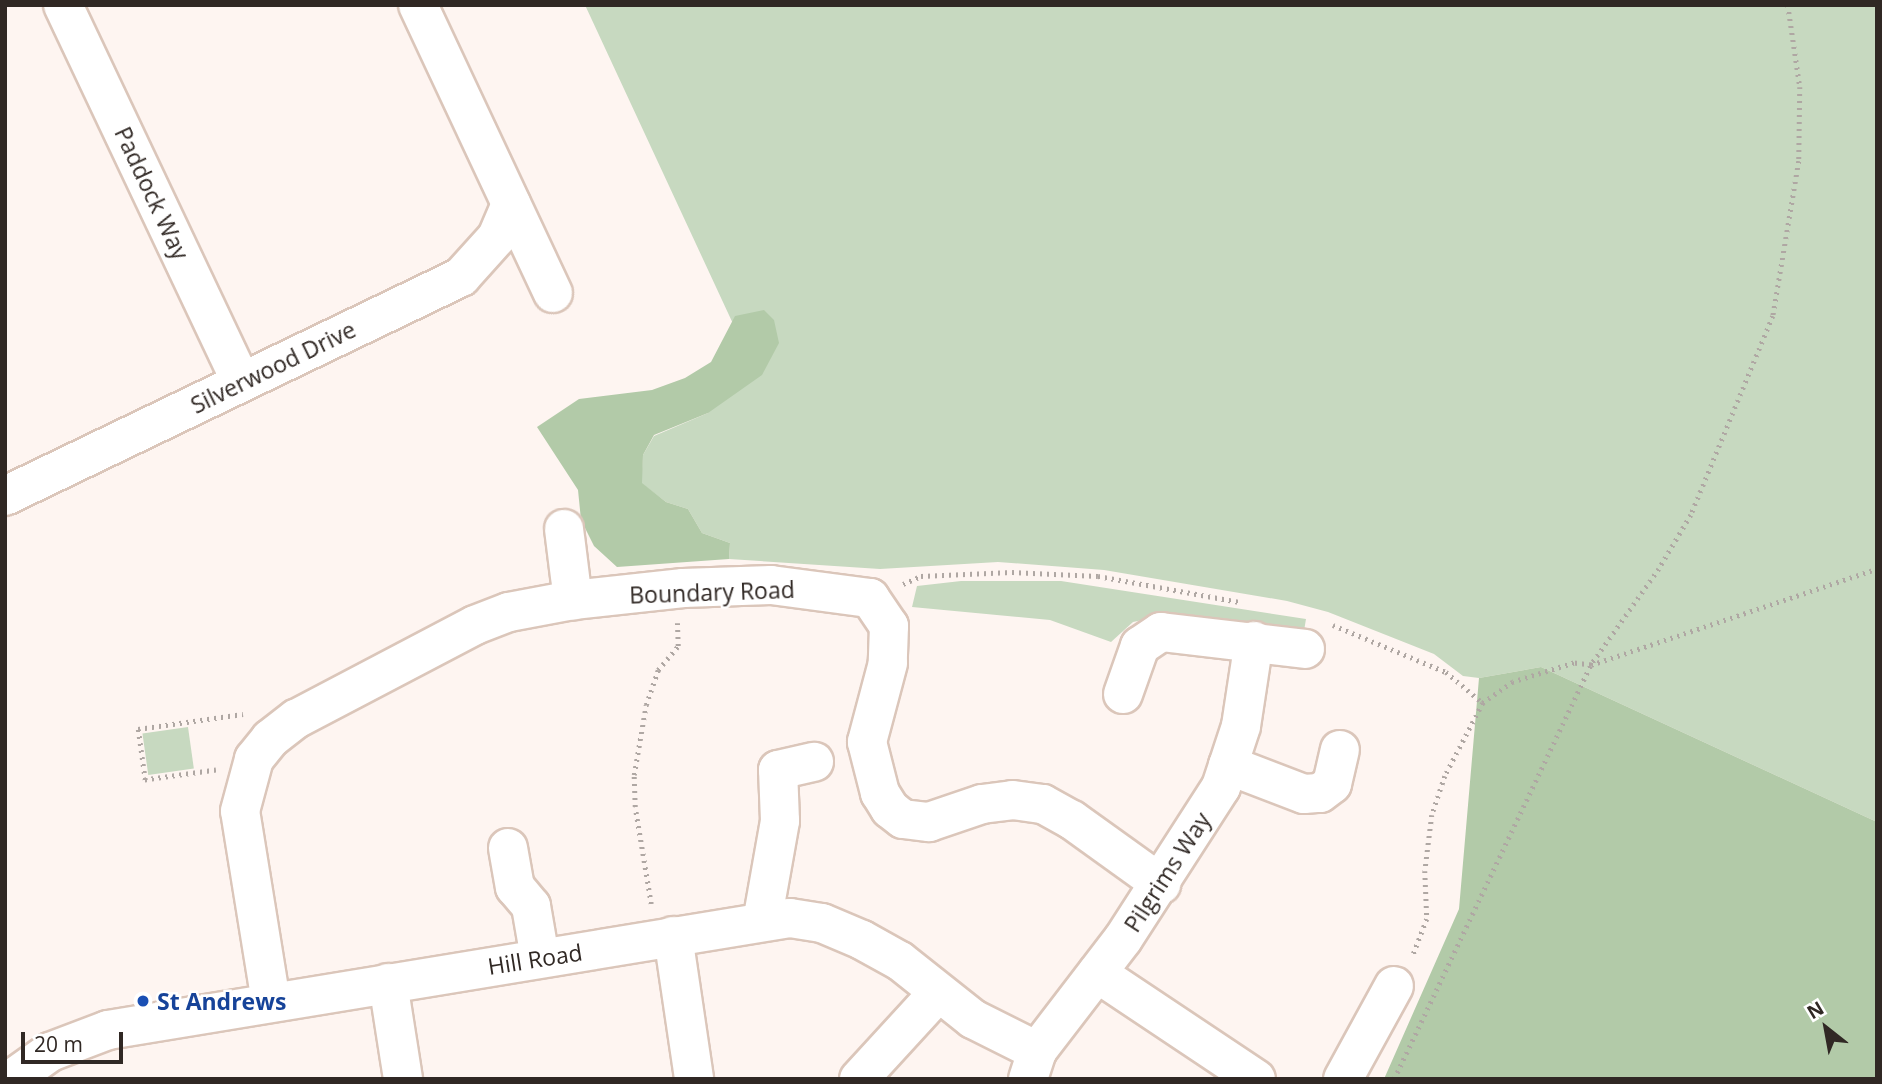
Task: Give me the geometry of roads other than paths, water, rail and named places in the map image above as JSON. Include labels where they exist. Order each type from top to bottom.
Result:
[{"type":"street","name":"Paddock Way","points":[[63,5],[241,382]]},
{"type":"street","points":[[418,5],[554,293]]},
{"type":"street","name":"Silverwood Drive","points":[[5,496],[461,277],[497,237],[511,204]]},
{"type":"street","points":[[564,529],[573,600]]},
{"type":"street","name":"Boundary Road","points":[[271,1002],[240,811],[251,765],[270,739],[296,719],[475,625],[509,612],[573,600],[675,588],[771,584],[870,598],[889,626],[888,663],[867,742],[876,780],[890,808],[904,819],[929,821],[982,804],[1013,800],[1043,804],[1072,820],[1161,884]]},
{"type":"street","points":[[1124,694],[1140,646],[1161,632],[1305,649]]},
{"type":"street","name":"Pilgrims Way","points":[[1032,1065],[1161,884],[1221,787],[1241,726],[1254,641]]},
{"type":"street","points":[[1228,765],[1304,794],[1320,793],[1332,784],[1340,750]]},
{"type":"street","points":[[762,922],[780,821],[778,769],[814,762]]},
{"type":"street","points":[[508,848],[515,887],[531,906],[540,958]]},
{"type":"street","name":"Hill Road","points":[[12,1079],[78,1038],[271,1002],[790,918],[822,923],[900,961],[937,994],[974,1019],[1032,1065]]},
{"type":"street","points":[[665,938],[694,1079]]},
{"type":"street","points":[[1097,973],[1233,1072]]},
{"type":"street","points":[[388,983],[403,1079]]},
{"type":"street","points":[[1343,1079],[1394,986]]},
{"type":"street","points":[[859,1079],[937,994]]},
{"type":"place","name":"St Andrews","points":[[143,1001]]}]
